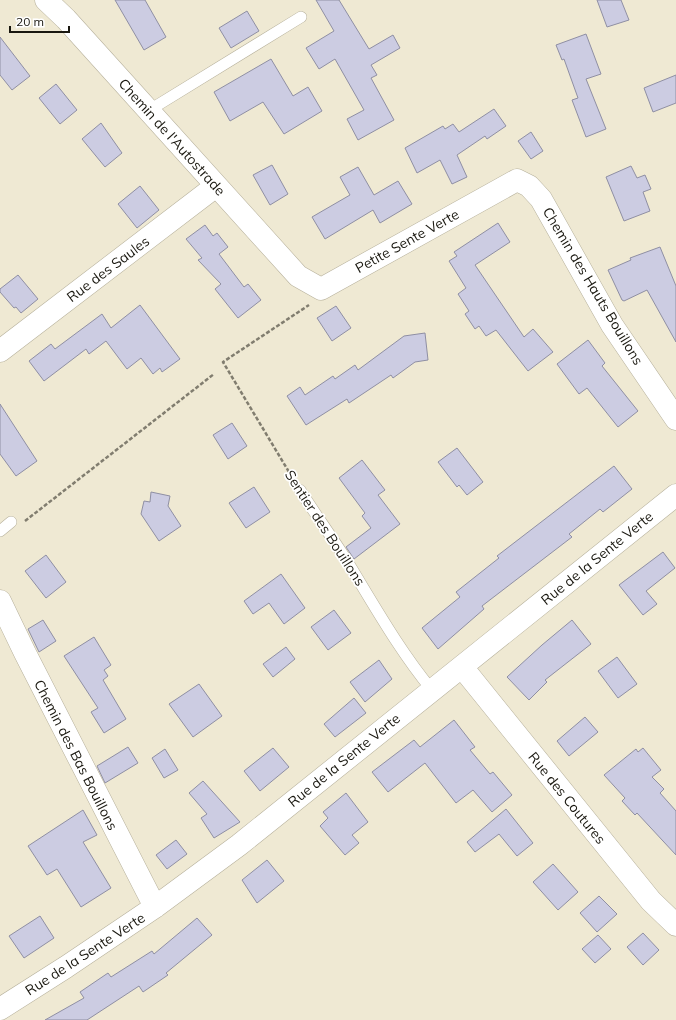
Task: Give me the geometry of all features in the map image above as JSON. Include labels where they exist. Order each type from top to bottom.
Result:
[{"type":"street","name":"Chemin de l'Autostrade","points":[[46,0],[66,19],[298,276],[321,289]]},
{"type":"street","name":"Petite Sente Verte","points":[[321,289],[517,180]]},
{"type":"street","name":"Chemin des Hauts Bouillons","points":[[517,180],[530,186],[540,199],[612,325],[676,419]]},
{"type":"street","name":"Rue des Saules","points":[[0,351],[216,186]]},
{"type":"street","name":"Rue de la Sente Verte","points":[[0,1009],[155,908],[239,845],[676,495]]},
{"type":"street","name":"Chemin des Bas Bouillons","points":[[0,601],[28,661],[155,908]]},
{"type":"street","name":"Rue des Coutures","points":[[462,667],[651,901],[676,925]]},
{"type":"lane","points":[[148,110],[301,17]]},
{"type":"lane","name":"Sentier des Bouillons","points":[[300,490],[411,664],[432,690]]},
{"type":"lane","points":[[0,531],[11,522]]},
{"type":"path","name":"Sentier des Bouillons","points":[[300,490],[223,362],[314,302],[321,289]]},
{"type":"path","points":[[24,521],[214,374]]},
{"type":"building","points":[[115,0],[145,0],[166,37],[144,50]]},
{"type":"building","points":[[316,0],[339,0],[369,49],[393,35],[400,48],[371,65],[377,75],[371,78],[394,120],[358,140],[347,119],[364,110],[335,59],[319,69],[306,48],[334,31]]},
{"type":"building","points":[[597,0],[621,0],[629,20],[607,27]]},
{"type":"building","points":[[247,11],[259,31],[231,48],[219,28]]},
{"type":"building","points":[[586,34],[601,74],[586,79],[606,129],[586,137],[572,100],[578,98],[564,59],[562,60],[556,45]]},
{"type":"building","points":[[0,37],[30,76],[12,90],[0,75]]},
{"type":"building","points":[[271,59],[293,96],[308,87],[322,111],[284,134],[263,102],[230,121],[214,92]]},
{"type":"building","points":[[676,75],[676,103],[653,112],[644,88]]},
{"type":"building","points":[[56,84],[77,110],[60,124],[39,98]]},
{"type":"building","points":[[494,109],[506,126],[487,139],[485,136],[457,155],[467,177],[452,184],[440,160],[417,173],[405,148],[443,126],[445,129],[453,124],[459,132]]},
{"type":"building","points":[[101,123],[122,153],[105,167],[82,139]]},
{"type":"building","points":[[531,132],[543,151],[531,159],[518,141]]},
{"type":"building","points":[[272,165],[288,194],[270,205],[253,175]]},
{"type":"building","points":[[631,166],[637,178],[645,175],[651,189],[643,192],[650,211],[624,221],[606,177]]},
{"type":"building","points":[[358,167],[374,195],[398,181],[412,204],[380,223],[373,210],[325,239],[312,217],[350,195],[340,177]]},
{"type":"building","points":[[140,186],[159,210],[137,228],[118,204]]},
{"type":"building","points":[[498,223],[510,242],[475,265],[524,337],[533,329],[553,352],[528,371],[496,330],[486,336],[479,326],[475,329],[465,314],[469,311],[458,294],[466,288],[449,261],[457,256],[454,252]]},
{"type":"building","points":[[205,225],[213,236],[217,233],[228,247],[219,254],[244,287],[248,284],[261,300],[238,318],[215,289],[221,284],[198,260],[202,258],[186,239]]},
{"type":"building","points":[[660,247],[676,286],[676,342],[647,290],[624,301],[622,300],[608,270],[631,260],[630,258]]},
{"type":"building","points":[[18,275],[38,299],[21,313],[16,307],[14,308],[0,292],[0,289]]},
{"type":"building","points":[[140,305],[180,359],[162,372],[160,368],[153,374],[141,358],[127,369],[106,341],[89,354],[86,349],[44,381],[29,361],[51,344],[55,349],[102,314],[111,328]]},
{"type":"building","points":[[336,306],[351,328],[332,341],[317,318]]},
{"type":"building","points":[[425,333],[428,360],[415,362],[393,378],[391,375],[349,403],[347,399],[306,425],[287,396],[300,387],[305,395],[333,376],[335,379],[355,365],[358,370],[404,336]]},
{"type":"building","points":[[588,340],[605,363],[602,366],[638,411],[618,427],[587,388],[579,394],[557,364]]},
{"type":"building","points":[[0,404],[37,461],[16,476],[0,454]]},
{"type":"building","points":[[232,423],[247,446],[228,459],[213,435]]},
{"type":"building","points":[[457,448],[483,482],[467,495],[459,485],[457,487],[438,462]]},
{"type":"building","points":[[362,460],[385,490],[378,495],[400,524],[354,559],[346,547],[371,528],[362,516],[365,513],[339,478]]},
{"type":"building","points":[[614,466],[632,489],[603,512],[600,509],[569,534],[572,537],[482,606],[484,609],[438,649],[422,628],[460,597],[456,592],[499,558],[497,556]]},
{"type":"building","points":[[254,487],[270,512],[246,528],[229,503]]},
{"type":"building","points":[[151,492],[170,496],[168,506],[181,526],[159,541],[141,514],[144,501],[150,502]]},
{"type":"building","points":[[663,552],[675,568],[646,591],[657,604],[643,615],[619,585]]},
{"type":"building","points":[[46,555],[66,582],[46,598],[25,571]]},
{"type":"building","points":[[281,574],[305,608],[284,624],[269,603],[253,614],[244,601]]},
{"type":"building","points":[[334,610],[351,633],[328,650],[311,627]]},
{"type":"building","points":[[43,620],[56,641],[39,652],[28,629]]},
{"type":"building","points":[[572,620],[591,644],[545,680],[547,682],[529,700],[507,677]]},
{"type":"building","points":[[94,637],[111,665],[104,670],[108,676],[103,680],[126,719],[104,733],[91,712],[98,708],[64,656]]},
{"type":"building","points":[[286,647],[295,659],[273,677],[263,664]]},
{"type":"building","points":[[617,657],[637,684],[618,698],[598,671]]},
{"type":"building","points":[[379,660],[392,679],[365,702],[350,682]]},
{"type":"building","points":[[199,684],[222,716],[193,737],[169,704]]},
{"type":"building","points":[[354,698],[366,713],[335,737],[324,724]]},
{"type":"building","points":[[585,717],[598,732],[569,756],[557,741]]},
{"type":"building","points":[[454,720],[475,747],[470,750],[490,774],[493,772],[512,795],[492,812],[473,790],[456,803],[425,763],[388,792],[372,772],[414,740],[420,747]]},
{"type":"building","points":[[128,747],[138,763],[105,783],[97,766]]},
{"type":"building","points":[[273,748],[289,767],[260,791],[244,771]]},
{"type":"building","points":[[643,748],[661,770],[652,777],[664,789],[660,793],[676,811],[676,855],[637,813],[635,815],[622,801],[625,798],[604,775],[636,749],[638,752]]},
{"type":"building","points":[[165,749],[178,770],[164,778],[152,758]]},
{"type":"building","points":[[203,781],[240,822],[214,838],[201,818],[207,814],[189,793]]},
{"type":"building","points":[[346,793],[368,822],[352,835],[359,843],[345,855],[320,826],[328,818],[323,812]]},
{"type":"building","points":[[506,809],[533,843],[517,856],[499,834],[475,852],[467,842]]},
{"type":"building","points":[[83,810],[97,835],[83,842],[111,888],[81,907],[57,869],[47,875],[28,846]]},
{"type":"building","points":[[176,840],[187,854],[167,869],[156,855]]},
{"type":"building","points":[[267,860],[284,881],[257,903],[242,880]]},
{"type":"building","points":[[553,864],[578,892],[558,910],[533,882]]},
{"type":"building","points":[[599,896],[617,914],[597,932],[580,913]]},
{"type":"building","points":[[40,916],[54,938],[24,958],[9,936]]},
{"type":"building","points":[[197,918],[212,935],[166,973],[168,975],[143,992],[139,986],[87,1020],[45,1020],[84,998],[80,992],[108,973],[111,977],[152,951],[154,954]]},
{"type":"building","points":[[643,933],[659,950],[643,965],[627,947]]},
{"type":"building","points":[[598,935],[611,949],[595,963],[582,949]]}]
